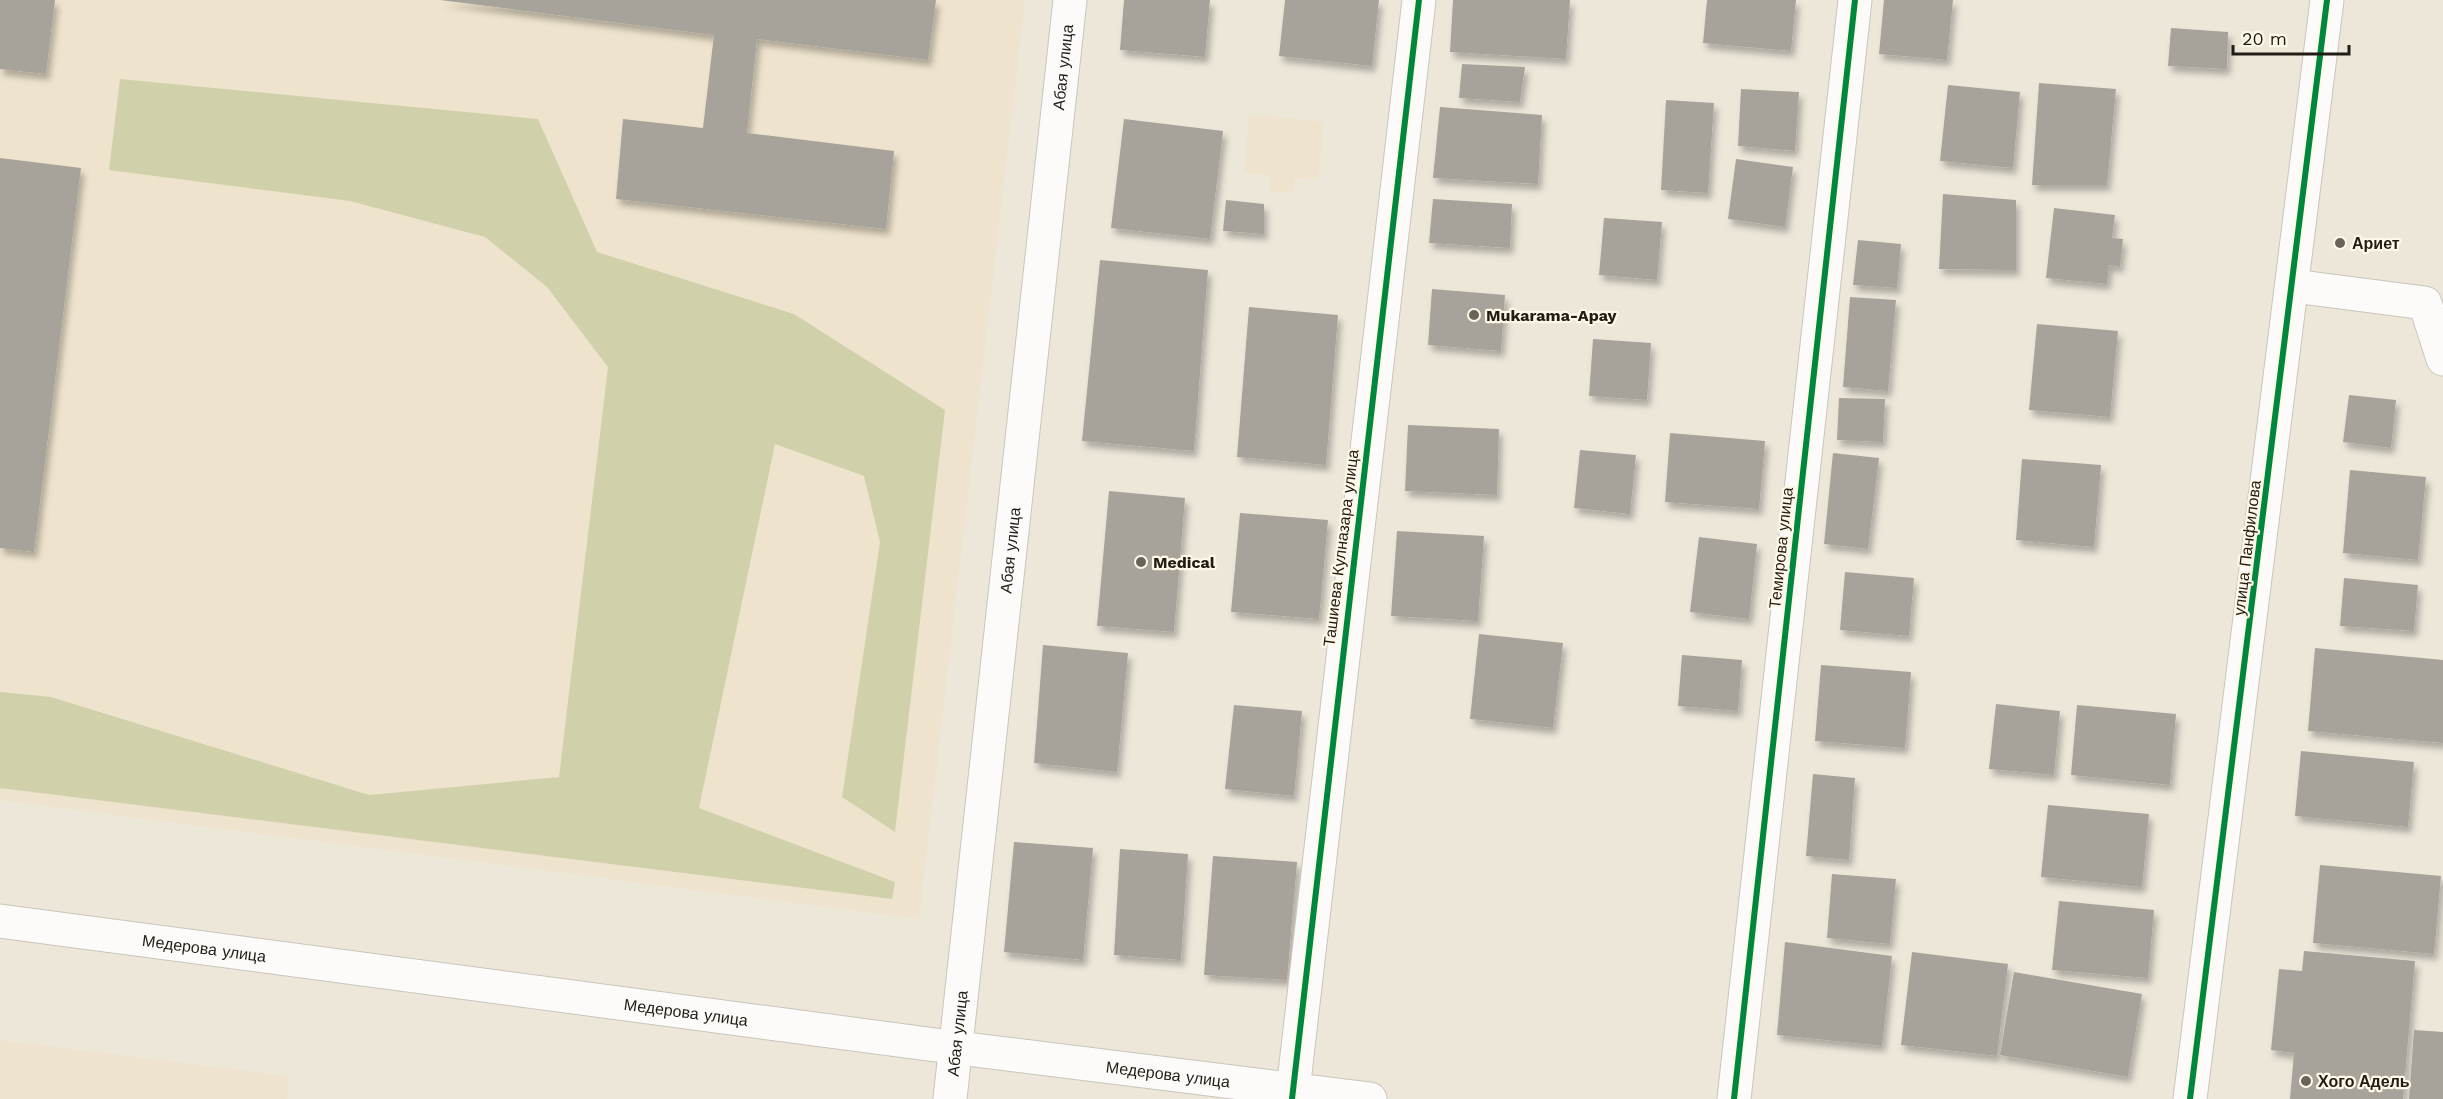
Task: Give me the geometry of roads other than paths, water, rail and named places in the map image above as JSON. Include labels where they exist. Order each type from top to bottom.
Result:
[{"type":"street","name":"Абая улица","points":[[950,1099],[958,1048],[1070,0]]},
{"type":"street","name":"Ташиева Кулназара улица","points":[[1292,1095],[1419,0]]},
{"type":"street","name":"Темирова улица","points":[[1734,1099],[1856,0]]},
{"type":"street","name":"улица Панфилова","points":[[2190,1099],[2327,0]]},
{"type":"street","points":[[2293,286],[2425,303],[2443,359]]},
{"type":"street","name":"Медерова улица","points":[[0,921],[958,1048],[1292,1095],[1370,1099]]},
{"type":"place","name":"Ариет","points":[[2340,243]]},
{"type":"place","name":"Mukarama-Apay","points":[[1474,315]]},
{"type":"place","name":"Medical","points":[[1141,562]]},
{"type":"place","name":"Хого Адель","points":[[2306,1081]]}]
